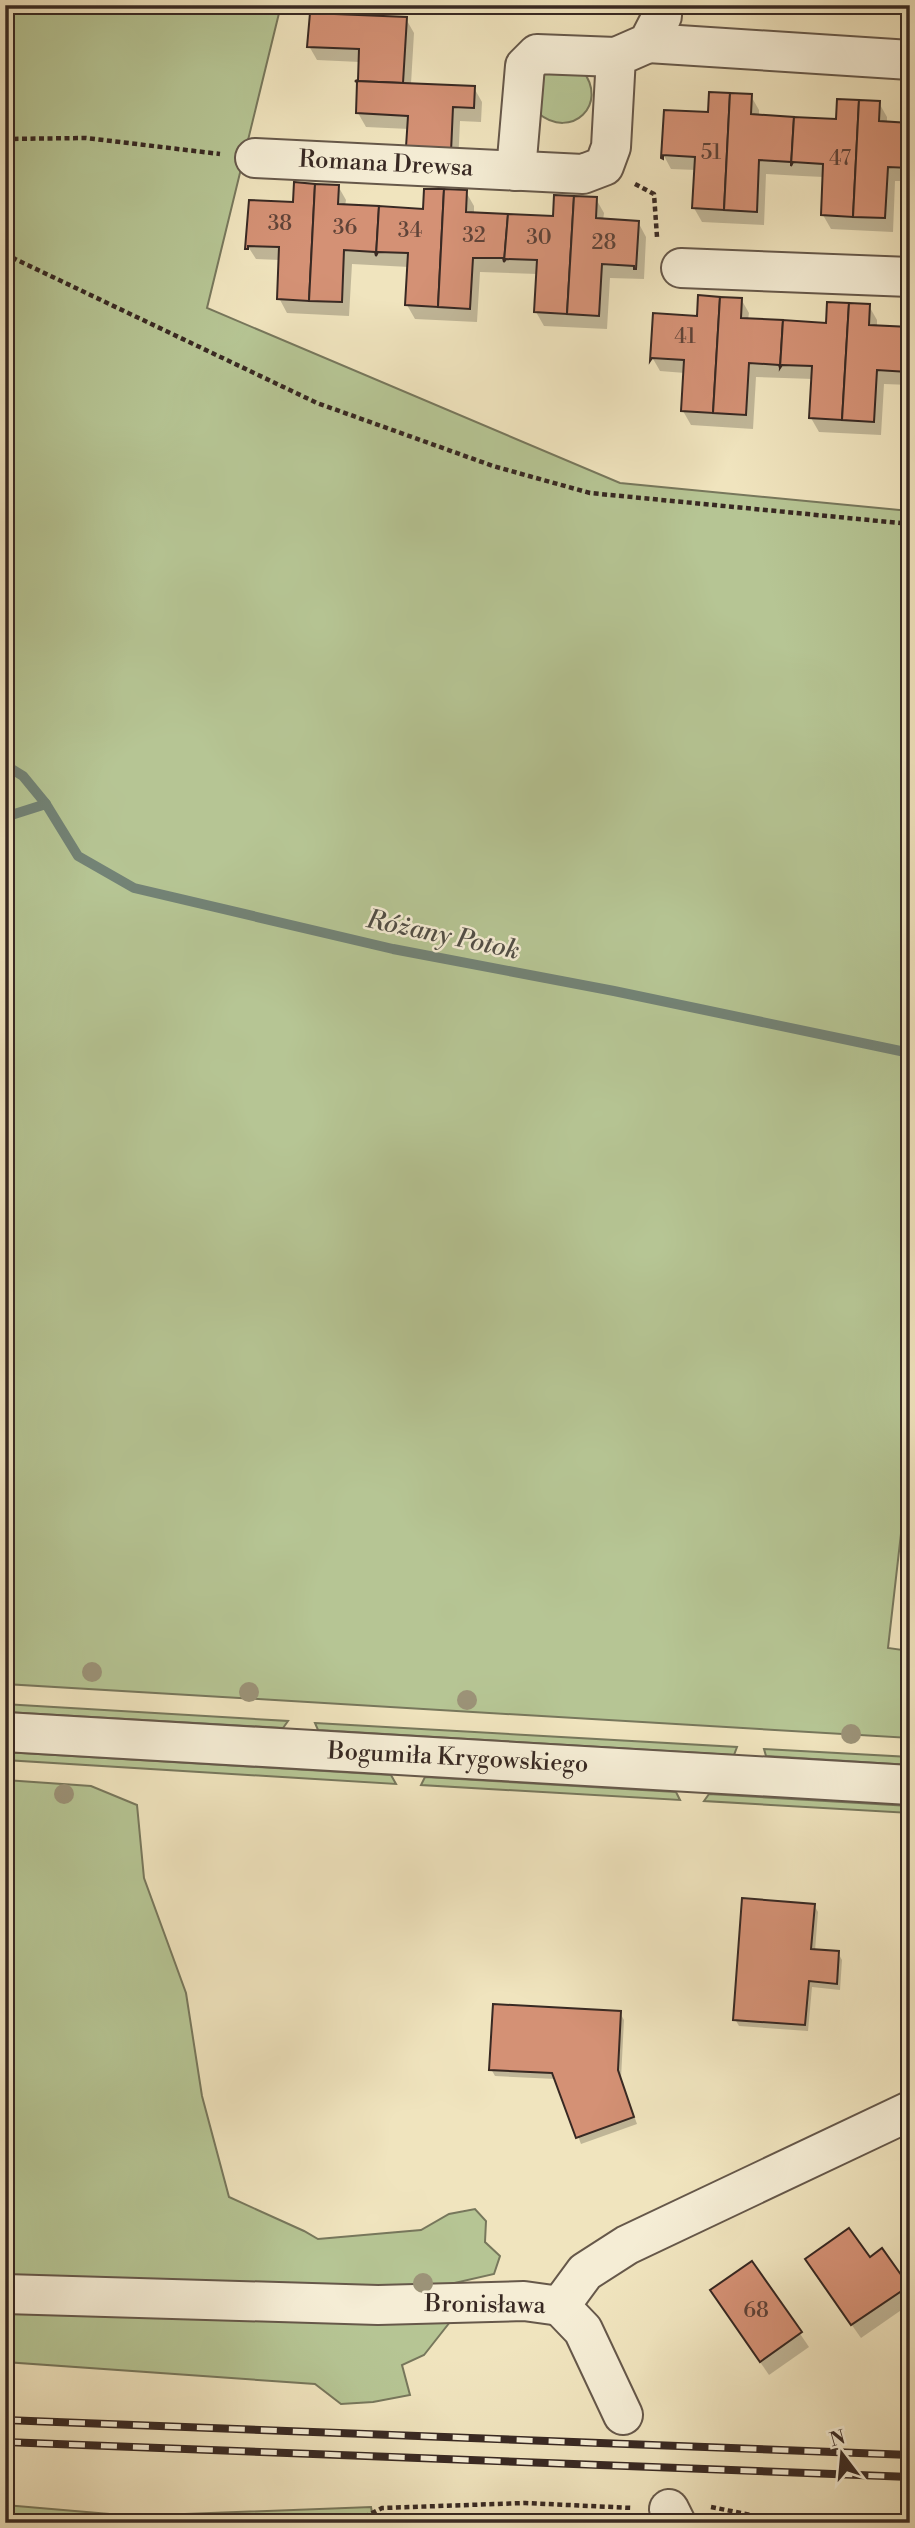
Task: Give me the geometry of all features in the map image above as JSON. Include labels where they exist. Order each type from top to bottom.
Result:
[{"type":"street","points":[[604,166],[611,147],[632,50],[662,16],[662,5]]},
{"type":"street","points":[[516,171],[525,66],[537,54],[632,50],[910,60]]},
{"type":"street","name":"Romana Drewsa","points":[[255,158],[583,174],[604,166]]},
{"type":"street","points":[[681,268],[910,277]]},
{"type":"street","name":"Bogumiła Krygowskiego","points":[[5,1732],[910,1785]]},
{"type":"street","name":"Bronisława","points":[[5,2294],[378,2305],[524,2301],[560,2306],[585,2272],[627,2245],[910,2111]]},
{"type":"street","points":[[560,2306],[583,2330],[623,2415]]},
{"type":"path","points":[[5,139],[86,138],[255,158]]},
{"type":"path","points":[[604,166],[654,194],[658,262],[664,269],[681,268]]},
{"type":"path","points":[[5,253],[317,402],[493,466],[590,493],[910,524]]},
{"type":"path","points":[[358,2523],[382,2508],[525,2503],[672,2516],[698,2505],[761,2517],[813,2523]]},
{"type":"green space","points":[[5,5],[281,5],[207,308],[620,483],[910,511],[910,1475],[888,1648],[910,1651],[910,1738],[5,1684]]},
{"type":"green space","points":[[582,70],[590,83],[592,95],[583,115],[574,121],[563,123],[551,121],[538,113],[537,73]]},
{"type":"green space","points":[[5,1704],[288,1721],[283,1728],[5,1712]]},
{"type":"green space","points":[[315,1723],[737,1747],[734,1755],[318,1730]]},
{"type":"green space","points":[[764,1749],[910,1757],[910,1765],[766,1756]]},
{"type":"green space","points":[[5,1752],[391,1775],[396,1784],[5,1760]]},
{"type":"green space","points":[[425,1777],[676,1792],[680,1800],[421,1785]]},
{"type":"green space","points":[[5,1780],[91,1786],[137,1805],[144,1878],[186,1993],[202,2096],[229,2197],[318,2239],[421,2230],[449,2214],[475,2209],[486,2221],[485,2242],[500,2256],[494,2274],[450,2284],[450,2322],[424,2355],[402,2365],[410,2395],[373,2402],[341,2404],[315,2384],[5,2362]]},
{"type":"green space","points":[[709,1794],[910,1806],[910,1813],[704,1801]]},
{"type":"green space","points":[[5,2505],[133,2516],[371,2507],[374,2523],[5,2523]]},
{"type":"building","points":[[310,13],[407,17],[403,83],[355,81],[358,80],[359,49],[307,47]]},
{"type":"building","points":[[355,81],[475,86],[474,108],[453,107],[451,152],[406,147],[408,116],[356,113]]},
{"type":"building","points":[[709,92],[730,93],[724,210],[692,208],[695,157],[663,155],[663,159],[661,158],[664,110],[708,112]]},
{"type":"building","points":[[730,93],[752,94],[751,114],[794,117],[791,166],[791,162],[759,160],[757,212],[724,210]]},
{"type":"building","points":[[837,99],[859,100],[853,217],[821,215],[823,164],[793,162],[791,166],[794,117],[836,119]]},
{"type":"building","points":[[859,100],[880,101],[879,121],[910,123],[910,168],[888,167],[885,218],[853,217]]},
{"type":"building","points":[[294,182],[315,184],[309,301],[277,299],[279,247],[248,246],[248,249],[245,249],[249,200],[293,202]]},
{"type":"building","points":[[315,184],[339,185],[338,204],[379,206],[376,256],[375,252],[344,250],[342,302],[309,301]]},
{"type":"building","points":[[424,189],[444,189],[438,307],[405,305],[408,253],[378,252],[376,256],[379,206],[423,209]]},
{"type":"building","points":[[444,189],[467,190],[466,212],[508,214],[504,262],[503,258],[473,258],[470,309],[438,307]]},
{"type":"building","points":[[554,195],[574,196],[567,314],[534,312],[537,260],[506,259],[504,262],[508,214],[553,216]]},
{"type":"building","points":[[574,196],[597,197],[596,218],[639,221],[636,269],[634,266],[602,264],[599,316],[567,314]]},
{"type":"building","points":[[698,295],[720,297],[713,413],[681,411],[684,360],[652,358],[650,361],[653,313],[697,316]]},
{"type":"building","points":[[720,297],[742,298],[741,318],[783,320],[780,368],[779,365],[749,363],[746,415],[713,413]]},
{"type":"building","points":[[827,302],[849,303],[842,420],[809,418],[812,366],[782,365],[780,368],[783,320],[826,323]]},
{"type":"building","points":[[849,303],[870,304],[869,325],[910,327],[909,375],[908,372],[877,370],[874,422],[842,420]]},
{"type":"building","points":[[742,1898],[815,1904],[811,1949],[839,1951],[837,1984],[809,1981],[805,2025],[733,2020]]},
{"type":"building","points":[[493,2004],[621,2011],[618,2070],[634,2117],[576,2138],[552,2073],[489,2070]]},
{"type":"building","points":[[849,2228],[870,2257],[882,2248],[909,2286],[851,2325],[805,2259]]},
{"type":"building","points":[[752,2261],[802,2332],[760,2362],[710,2290]]},
{"type":"waterway","points":[[5,765],[23,776],[46,804]]},
{"type":"waterway","name":"Różany Potok","points":[[5,817],[46,804],[78,856],[134,888],[393,949],[614,991],[910,1053]]},
{"type":"railway","points":[[5,2420],[910,2455]]},
{"type":"railway","points":[[5,2442],[910,2477]]}]
